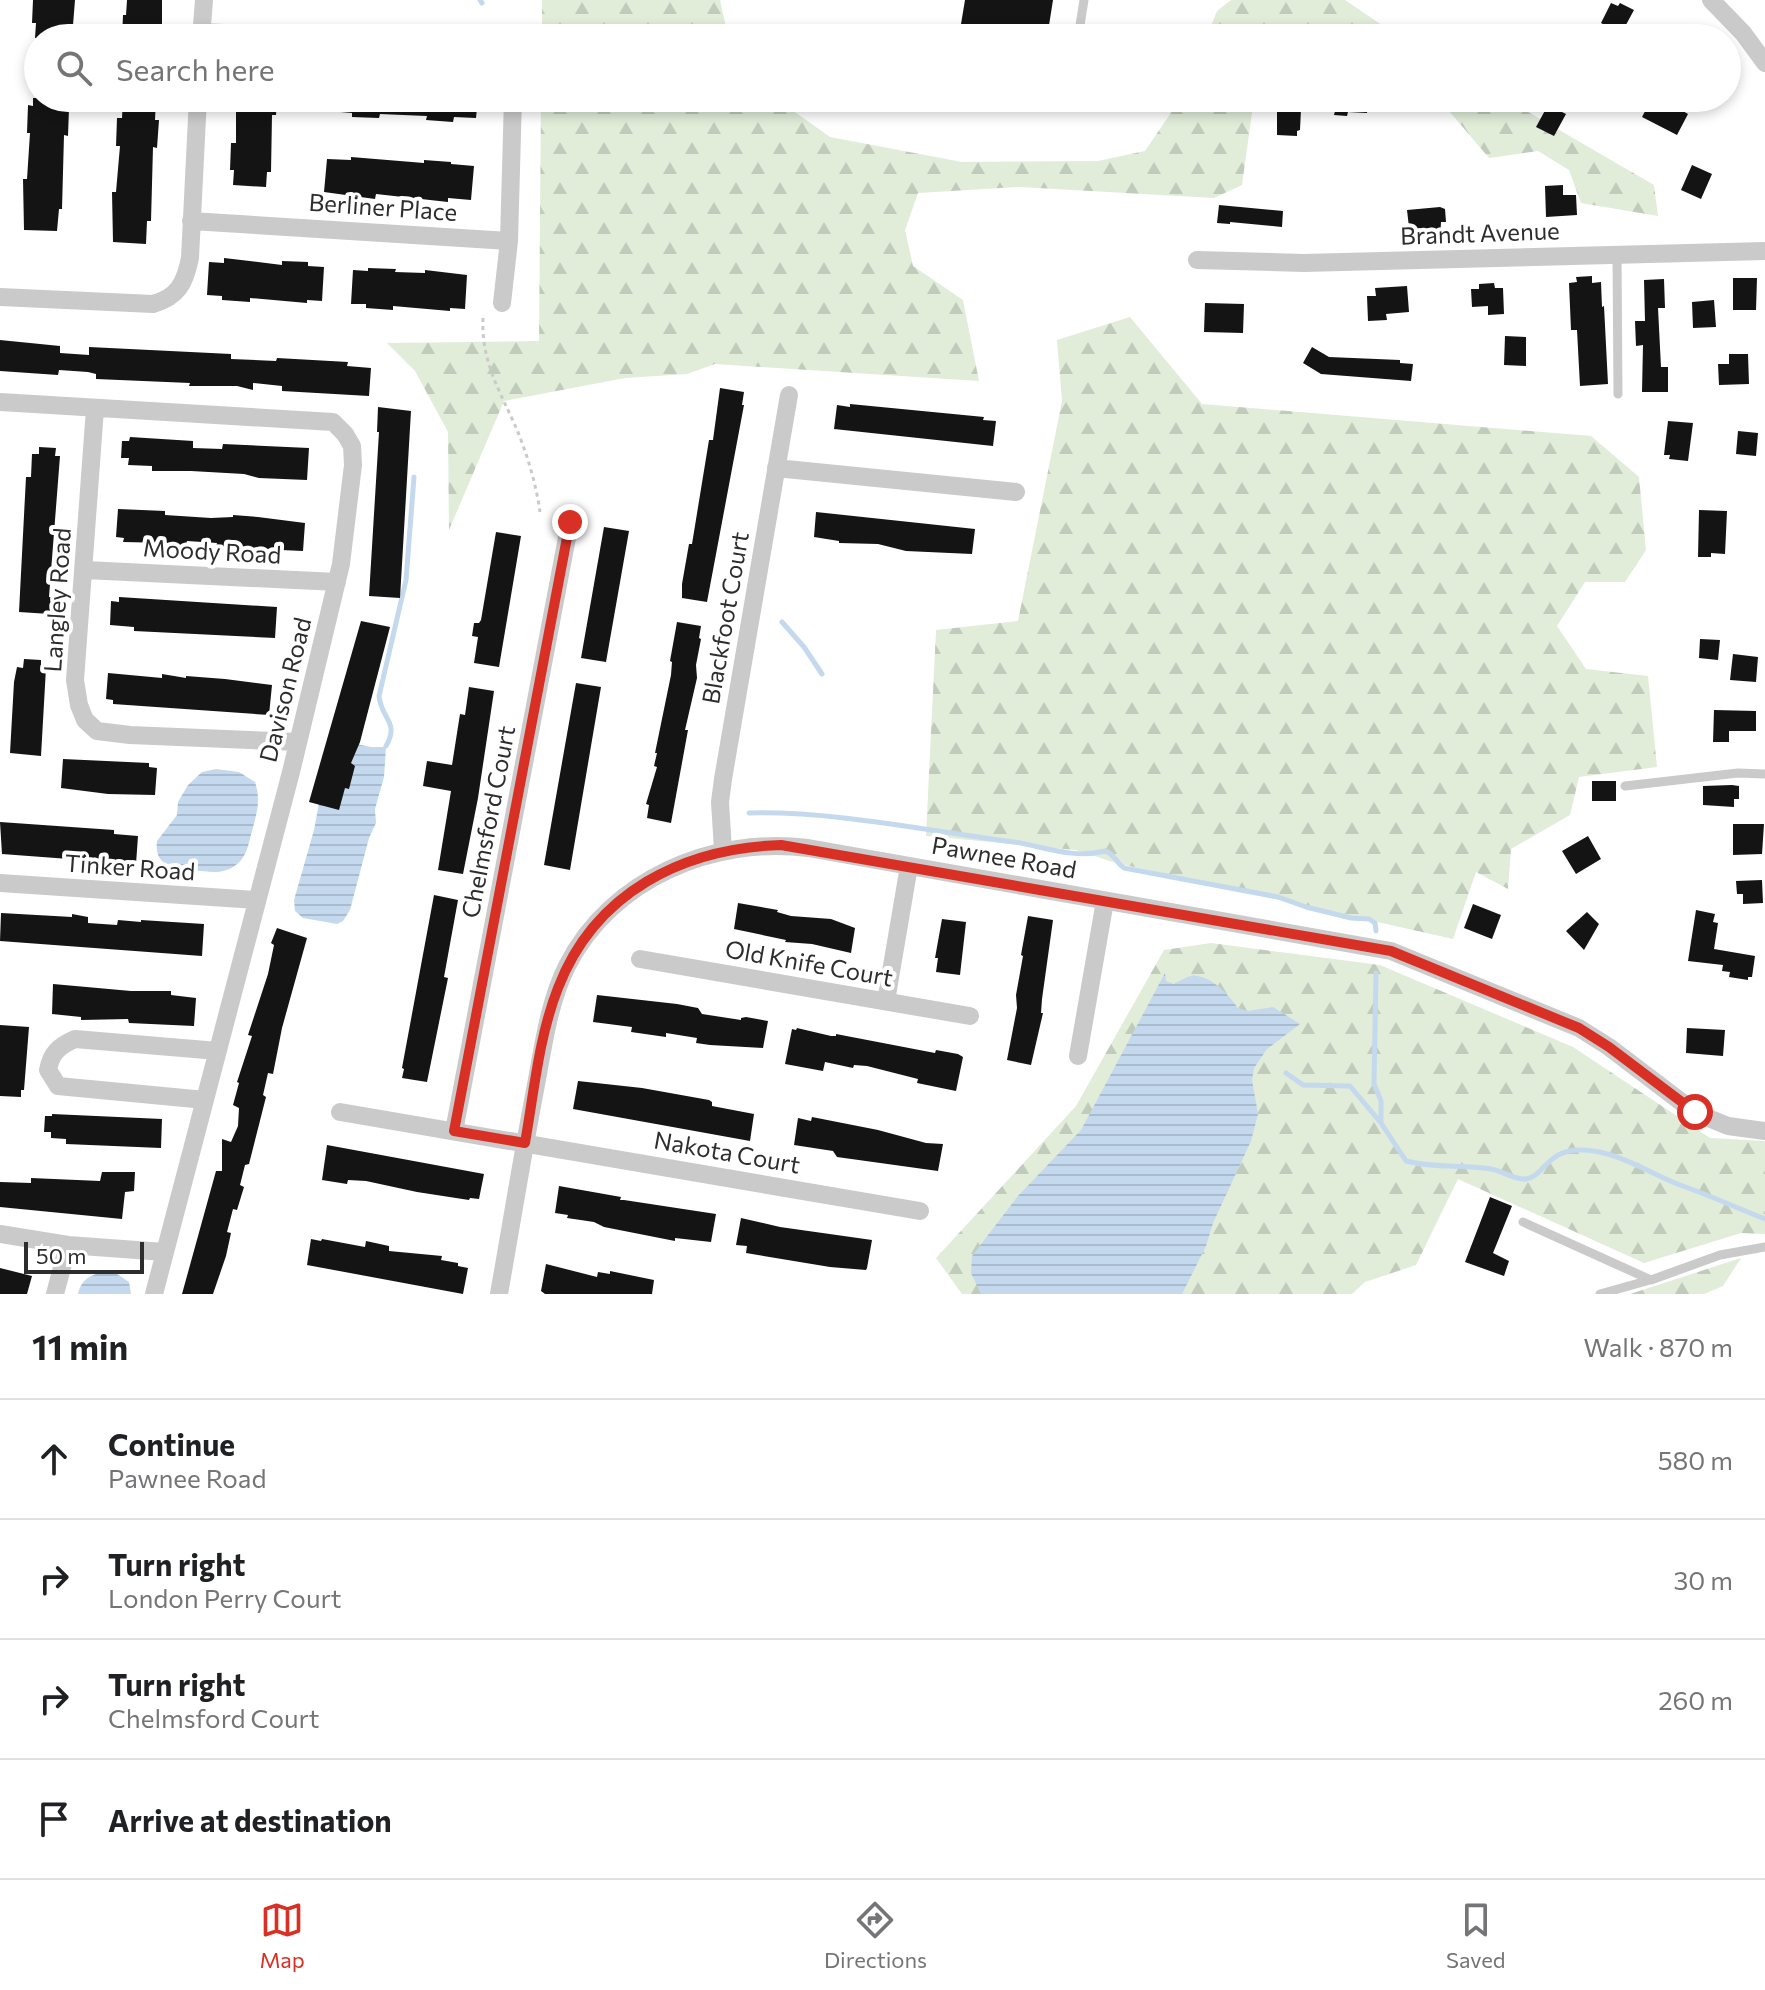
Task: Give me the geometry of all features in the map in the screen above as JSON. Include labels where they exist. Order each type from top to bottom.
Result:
[{"type":"street","points":[[203,24],[204,0]]},
{"type":"street","points":[[1711,0],[1735,24]]},
{"type":"street","points":[[1741,31],[1765,63]]},
{"type":"street","points":[[0,297],[153,304],[167,300],[176,293],[187,273],[197,112]]},
{"type":"street","points":[[502,303],[509,241],[513,112]]},
{"type":"street","name":"Berliner Place","points":[[191,221],[509,241]]},
{"type":"street","name":"Brandt Avenue","points":[[1197,260],[1304,263],[1765,251]]},
{"type":"street","name":"Blackfoot Court","points":[[723,850],[720,802],[723,779],[789,395]]},
{"type":"street","name":"Davison Road","points":[[0,402],[333,422],[352,446],[353,465],[337,582],[154,1294]]},
{"type":"street","name":"Langley Road","points":[[95,409],[75,680],[85,720],[97,731],[130,735],[298,742]]},
{"type":"street","points":[[776,468],[1016,492]]},
{"type":"street","name":"Chelmsford Court","points":[[454,1131],[570,522]]},
{"type":"street","name":"Moody Road","points":[[85,570],[337,582]]},
{"type":"street","name":"Pawnee Road","points":[[499,1294],[550,1015],[566,969],[580,943],[612,907],[640,886],[675,867],[723,850],[781,845],[1391,951],[1579,1028],[1706,1117],[1728,1126],[1765,1131]]},
{"type":"street","points":[[886,1001],[909,866]]},
{"type":"street","name":"Tinker Road","points":[[0,883],[257,900]]},
{"type":"street","points":[[1078,1056],[1105,901]]},
{"type":"street","name":"Old Knife Court","points":[[640,959],[970,1016]]},
{"type":"street","points":[[205,1100],[58,1086],[48,1070],[51,1057],[60,1046],[75,1039],[218,1051]]},
{"type":"street","name":"Nakota Court","points":[[340,1112],[920,1211]]},
{"type":"street","points":[[0,1234],[68,1245],[164,1252]]},
{"type":"street","points":[[55,1294],[68,1245]]},
{"type":"lane","points":[[1080,24],[1084,0]]},
{"type":"lane","points":[[1617,253],[1618,394]]},
{"type":"lane","points":[[1625,786],[1738,773],[1765,774]]},
{"type":"lane","points":[[1523,1222],[1651,1280]]},
{"type":"lane","points":[[1600,1294],[1651,1280],[1720,1255],[1765,1247]]},
{"type":"path","points":[[483,318],[482,336],[494,384],[515,425],[540,512]]},
{"type":"green space","points":[[542,0],[720,0],[725,24],[542,24]]},
{"type":"green space","points":[[1231,0],[1345,0],[1380,24],[1212,24],[1217,11]]},
{"type":"green space","points":[[541,112],[795,112],[830,137],[962,162],[1098,161],[1145,151],[1171,112],[1252,112],[1242,185],[1214,198],[1020,187],[918,193],[905,230],[913,266],[963,300],[979,381],[715,364],[687,374],[625,378],[504,401],[449,530],[448,432],[415,371],[387,343],[539,341]]},
{"type":"green space","points":[[1450,112],[1528,112],[1654,185],[1658,216],[1581,203],[1569,170],[1538,151],[1489,158]]},
{"type":"green space","points":[[1130,317],[1202,404],[1591,436],[1639,477],[1646,550],[1625,582],[1585,582],[1557,626],[1586,669],[1648,676],[1657,767],[1579,777],[1570,815],[1511,849],[1508,889],[1476,872],[1453,939],[1116,863],[1076,850],[926,836],[936,630],[1018,621],[1062,401],[1057,340]]},
{"type":"green space","points":[[1211,943],[1380,965],[1573,1047],[1710,1138],[1765,1141],[1765,1234],[1741,1233],[1644,1263],[1458,1179],[1416,1265],[1365,1282],[1352,1294],[962,1294],[936,1258],[1076,1106],[1164,950]]},
{"type":"green space","points":[[1741,1258],[1723,1286],[1704,1294],[1630,1294]]},
{"type":"water","points":[[347,742],[386,747],[384,777],[375,809],[376,823],[369,838],[350,910],[337,924],[303,918],[295,911],[294,900],[314,830],[321,792]]},
{"type":"water","points":[[216,769],[239,772],[255,782],[258,806],[245,854],[236,865],[221,872],[173,867],[162,861],[157,841],[177,815],[178,802],[188,785],[202,772]]},
{"type":"water","points":[[1165,973],[1166,981],[1174,984],[1191,976],[1205,978],[1224,991],[1238,1008],[1248,1011],[1273,1007],[1300,1024],[1267,1049],[1254,1068],[1252,1080],[1258,1114],[1251,1141],[1182,1294],[981,1294],[971,1273],[972,1256],[1018,1196],[1081,1130]]},
{"type":"water","points":[[111,1270],[129,1282],[131,1294],[78,1294],[86,1280]]},
{"type":"building","points":[[33,0],[75,0],[73,24],[32,23]]},
{"type":"building","points":[[127,0],[162,0],[162,24],[123,24],[123,15],[126,15]]},
{"type":"building","points":[[965,0],[1053,0],[1049,24],[961,24]]},
{"type":"building","points":[[1611,3],[1618,6],[1620,3],[1634,10],[1626,24],[1601,23]]},
{"type":"building","points":[[28,112],[69,112],[68,136],[64,135],[62,209],[59,209],[57,231],[24,230],[23,179],[27,179],[30,133],[27,133]]},
{"type":"building","points":[[122,112],[155,112],[155,120],[159,120],[157,148],[153,147],[151,221],[147,221],[146,244],[113,242],[112,192],[116,192],[120,146],[116,146],[117,118],[122,118]]},
{"type":"building","points":[[236,112],[276,112],[272,115],[271,172],[267,172],[266,187],[233,185],[231,143],[236,143]]},
{"type":"building","points":[[340,112],[477,112],[476,118],[454,117],[453,122],[426,120],[427,116],[380,114],[379,118],[352,117],[352,113]]},
{"type":"building","points":[[1277,112],[1301,112],[1297,136],[1277,135]]},
{"type":"building","points":[[1335,112],[1348,112],[1347,116],[1334,115]]},
{"type":"building","points":[[1544,112],[1566,114],[1554,136],[1536,127]]},
{"type":"building","points":[[1645,112],[1688,114],[1677,135],[1642,117]]},
{"type":"building","points":[[351,157],[474,166],[471,200],[448,198],[448,202],[376,194],[375,199],[324,192],[327,159],[351,160]]},
{"type":"building","points":[[1692,165],[1712,174],[1701,199],[1681,190]]},
{"type":"building","points":[[1563,185],[1563,195],[1576,195],[1577,215],[1546,217],[1545,186]]},
{"type":"building","points":[[1219,205],[1283,211],[1282,227],[1217,223]]},
{"type":"building","points":[[1445,209],[1446,222],[1441,222],[1440,240],[1413,242],[1407,210]]},
{"type":"building","points":[[224,258],[282,265],[282,261],[308,262],[308,266],[324,267],[322,301],[307,300],[307,303],[250,298],[250,302],[222,300],[222,296],[207,295],[209,262],[224,263]]},
{"type":"building","points":[[368,268],[467,275],[465,309],[450,308],[450,311],[393,306],[393,310],[351,304],[353,270],[368,271]]},
{"type":"building","points":[[1592,276],[1592,283],[1601,282],[1608,384],[1580,386],[1577,330],[1571,330],[1569,283],[1577,282],[1576,277]]},
{"type":"building","points":[[1733,278],[1757,278],[1756,310],[1733,310]]},
{"type":"building","points":[[1664,279],[1665,308],[1658,308],[1661,367],[1668,367],[1668,392],[1642,392],[1643,345],[1636,346],[1635,321],[1645,321],[1644,280]]},
{"type":"building","points":[[1494,283],[1495,288],[1503,288],[1504,314],[1488,315],[1488,306],[1472,307],[1471,289],[1479,289],[1479,284]]},
{"type":"building","points":[[1407,286],[1409,312],[1386,314],[1387,320],[1368,321],[1367,296],[1376,296],[1375,288]]},
{"type":"building","points":[[1714,300],[1716,327],[1693,328],[1692,302]]},
{"type":"building","points":[[1205,303],[1244,304],[1243,333],[1204,332]]},
{"type":"building","points":[[1505,336],[1526,337],[1526,366],[1504,365]]},
{"type":"building","points":[[0,340],[60,346],[60,353],[89,355],[89,347],[231,354],[231,359],[348,362],[347,366],[371,368],[369,396],[282,391],[282,386],[253,383],[253,390],[237,386],[96,379],[96,374],[88,372],[59,370],[58,375],[0,371]]},
{"type":"building","points":[[1312,347],[1329,357],[1400,360],[1400,363],[1413,364],[1411,381],[1321,374],[1303,363]]},
{"type":"building","points":[[1729,354],[1748,354],[1749,384],[1719,385],[1718,364],[1729,364]]},
{"type":"building","points":[[720,388],[744,392],[744,405],[707,602],[682,598],[682,584],[689,544],[692,544],[709,440],[713,440]]},
{"type":"building","points":[[850,404],[984,417],[983,420],[996,421],[993,446],[834,429],[837,405],[850,407]]},
{"type":"building","points":[[378,407],[411,411],[400,598],[369,596]]},
{"type":"building","points":[[1668,421],[1693,423],[1688,461],[1669,459],[1670,455],[1664,455]]},
{"type":"building","points":[[1738,431],[1758,433],[1756,456],[1736,454]]},
{"type":"building","points":[[130,437],[193,441],[193,448],[222,449],[223,444],[309,448],[307,480],[152,471],[152,466],[128,465],[129,458],[121,458],[122,441],[129,441]]},
{"type":"building","points":[[39,447],[56,448],[55,456],[60,456],[50,614],[19,612],[26,477],[31,477],[32,454],[39,454]]},
{"type":"building","points":[[118,509],[165,511],[165,515],[211,518],[233,515],[305,523],[303,551],[216,547],[217,543],[187,541],[186,546],[123,542],[124,538],[116,537]]},
{"type":"building","points":[[1699,510],[1727,511],[1725,554],[1711,553],[1711,557],[1698,557]]},
{"type":"building","points":[[816,512],[975,529],[972,554],[906,551],[878,544],[839,543],[814,537]]},
{"type":"building","points":[[604,527],[629,531],[606,662],[581,658]]},
{"type":"building","points":[[496,532],[521,536],[499,667],[474,663],[478,637],[472,636],[474,623],[481,620]]},
{"type":"building","points":[[119,597],[277,607],[275,638],[134,631],[134,627],[110,625],[111,601],[119,602]]},
{"type":"building","points":[[361,621],[390,627],[360,742],[351,763],[355,766],[349,789],[345,788],[339,810],[309,802]]},
{"type":"building","points":[[677,622],[701,626],[701,639],[671,823],[647,818],[649,805],[646,804],[657,767],[654,766],[655,753],[671,675],[670,661]]},
{"type":"building","points":[[1700,639],[1720,640],[1718,660],[1699,658]]},
{"type":"building","points":[[1733,654],[1758,657],[1756,682],[1730,680]]},
{"type":"building","points":[[24,659],[41,660],[41,668],[46,668],[41,756],[10,753],[14,682],[17,667],[23,668]]},
{"type":"building","points":[[108,673],[162,678],[162,674],[272,685],[269,715],[113,704],[113,700],[106,699]]},
{"type":"building","points":[[576,683],[601,687],[570,870],[544,865]]},
{"type":"building","points":[[469,687],[494,691],[463,874],[438,870],[451,791],[423,786],[427,761],[452,765],[460,714],[465,715]]},
{"type":"building","points":[[1714,710],[1756,711],[1756,731],[1729,731],[1729,742],[1713,742]]},
{"type":"building","points":[[63,759],[149,763],[149,767],[157,768],[155,795],[108,794],[61,788]]},
{"type":"building","points":[[1592,781],[1616,781],[1616,801],[1592,801]]},
{"type":"building","points":[[1703,786],[1739,786],[1739,799],[1734,799],[1734,807],[1703,805]]},
{"type":"building","points":[[0,822],[114,830],[114,834],[138,836],[136,864],[2,854]]},
{"type":"building","points":[[1733,824],[1764,824],[1762,854],[1733,855]]},
{"type":"building","points":[[1588,836],[1601,859],[1576,874],[1562,851]]},
{"type":"building","points":[[1762,880],[1763,903],[1743,904],[1743,894],[1737,894],[1736,881]]},
{"type":"building","points":[[434,895],[458,900],[444,977],[448,978],[427,1082],[402,1078],[402,1068]]},
{"type":"building","points":[[738,903],[778,910],[791,916],[831,919],[855,928],[851,953],[812,944],[785,942],[734,929]]},
{"type":"building","points":[[1473,904],[1501,915],[1492,939],[1464,928]]},
{"type":"building","points":[[1696,910],[1715,914],[1713,922],[1718,923],[1714,949],[1755,956],[1752,977],[1748,980],[1729,977],[1730,972],[1722,971],[1723,965],[1688,961]]},
{"type":"building","points":[[1587,912],[1599,924],[1584,950],[1566,931]]},
{"type":"building","points":[[1,913],[72,917],[72,914],[88,917],[88,923],[117,925],[118,920],[204,924],[202,956],[0,941]]},
{"type":"building","points":[[1028,916],[1053,920],[1042,999],[1043,1013],[1031,1065],[1007,1060]]},
{"type":"building","points":[[942,919],[966,922],[960,975],[936,972],[938,958],[935,958]]},
{"type":"building","points":[[277,928],[307,938],[282,1028],[273,1074],[268,1073],[263,1095],[266,1097],[249,1164],[245,1165],[240,1185],[244,1187],[237,1210],[233,1209],[227,1232],[231,1233],[226,1256],[213,1294],[182,1294],[216,1171],[222,1171],[222,1139],[231,1142],[238,1126],[239,1108],[233,1105],[237,1082],[252,1036],[248,1035],[268,974],[274,945],[271,943]]},
{"type":"building","points":[[53,984],[171,991],[171,995],[196,998],[194,1026],[129,1023],[128,1019],[81,1020],[81,1017],[52,1014]]},
{"type":"building","points":[[597,995],[677,1004],[698,1008],[702,1014],[768,1021],[763,1048],[696,1043],[697,1038],[631,1032],[632,1027],[593,1022]]},
{"type":"building","points":[[0,1025],[29,1027],[21,1097],[0,1096]]},
{"type":"building","points":[[1687,1028],[1725,1030],[1723,1056],[1686,1053]]},
{"type":"building","points":[[792,1029],[935,1053],[936,1050],[958,1054],[963,1057],[956,1091],[917,1083],[918,1079],[867,1066],[854,1065],[853,1068],[825,1062],[823,1071],[785,1064]]},
{"type":"building","points":[[578,1081],[709,1100],[712,1106],[754,1114],[750,1141],[573,1109]]},
{"type":"building","points":[[45,1116],[162,1119],[161,1148],[66,1144],[66,1139],[51,1138],[51,1132],[44,1132]]},
{"type":"building","points":[[812,1117],[926,1143],[943,1144],[938,1171],[837,1157],[833,1151],[794,1145],[798,1118],[811,1121]]},
{"type":"building","points":[[327,1145],[484,1174],[479,1199],[417,1192],[366,1181],[348,1180],[347,1184],[322,1180]]},
{"type":"building","points":[[102,1172],[135,1172],[134,1191],[125,1192],[122,1219],[0,1207],[0,1182],[31,1183],[31,1178],[100,1181]]},
{"type":"building","points":[[559,1186],[621,1197],[620,1200],[716,1214],[711,1242],[675,1238],[675,1241],[567,1218],[568,1215],[555,1213]]},
{"type":"building","points":[[1490,1197],[1512,1206],[1493,1253],[1509,1261],[1504,1276],[1465,1262]]},
{"type":"building","points":[[741,1218],[780,1227],[872,1240],[867,1268],[830,1267],[746,1253],[747,1246],[736,1245]]},
{"type":"building","points":[[311,1239],[365,1247],[366,1241],[389,1246],[389,1251],[442,1256],[441,1260],[468,1268],[463,1294],[307,1265]]},
{"type":"building","points":[[546,1264],[597,1277],[598,1272],[610,1274],[610,1271],[654,1280],[652,1294],[545,1294],[541,1291]]},
{"type":"building","points":[[0,1268],[32,1276],[27,1294],[0,1294]]},
{"type":"waterway","points":[[386,746],[391,731],[379,696],[406,580],[414,477]]},
{"type":"waterway","points":[[782,622],[822,674]]},
{"type":"waterway","points":[[749,813],[848,818],[1070,853],[1105,851],[1124,868],[1278,897],[1351,918],[1369,919],[1375,923],[1376,931]]},
{"type":"waterway","points":[[1376,973],[1374,1084],[1381,1101],[1381,1122]]},
{"type":"waterway","points":[[1286,1073],[1303,1085],[1350,1086],[1381,1123],[1406,1161],[1491,1169],[1526,1179],[1561,1153],[1596,1151],[1620,1158],[1765,1219]]},
{"type":"route","points":[[570,522],[454,1131],[525,1143],[545,1036],[557,991],[580,943],[612,907],[651,879],[698,858],[723,850],[781,845],[1391,951],[1579,1028],[1695,1112]]}]
